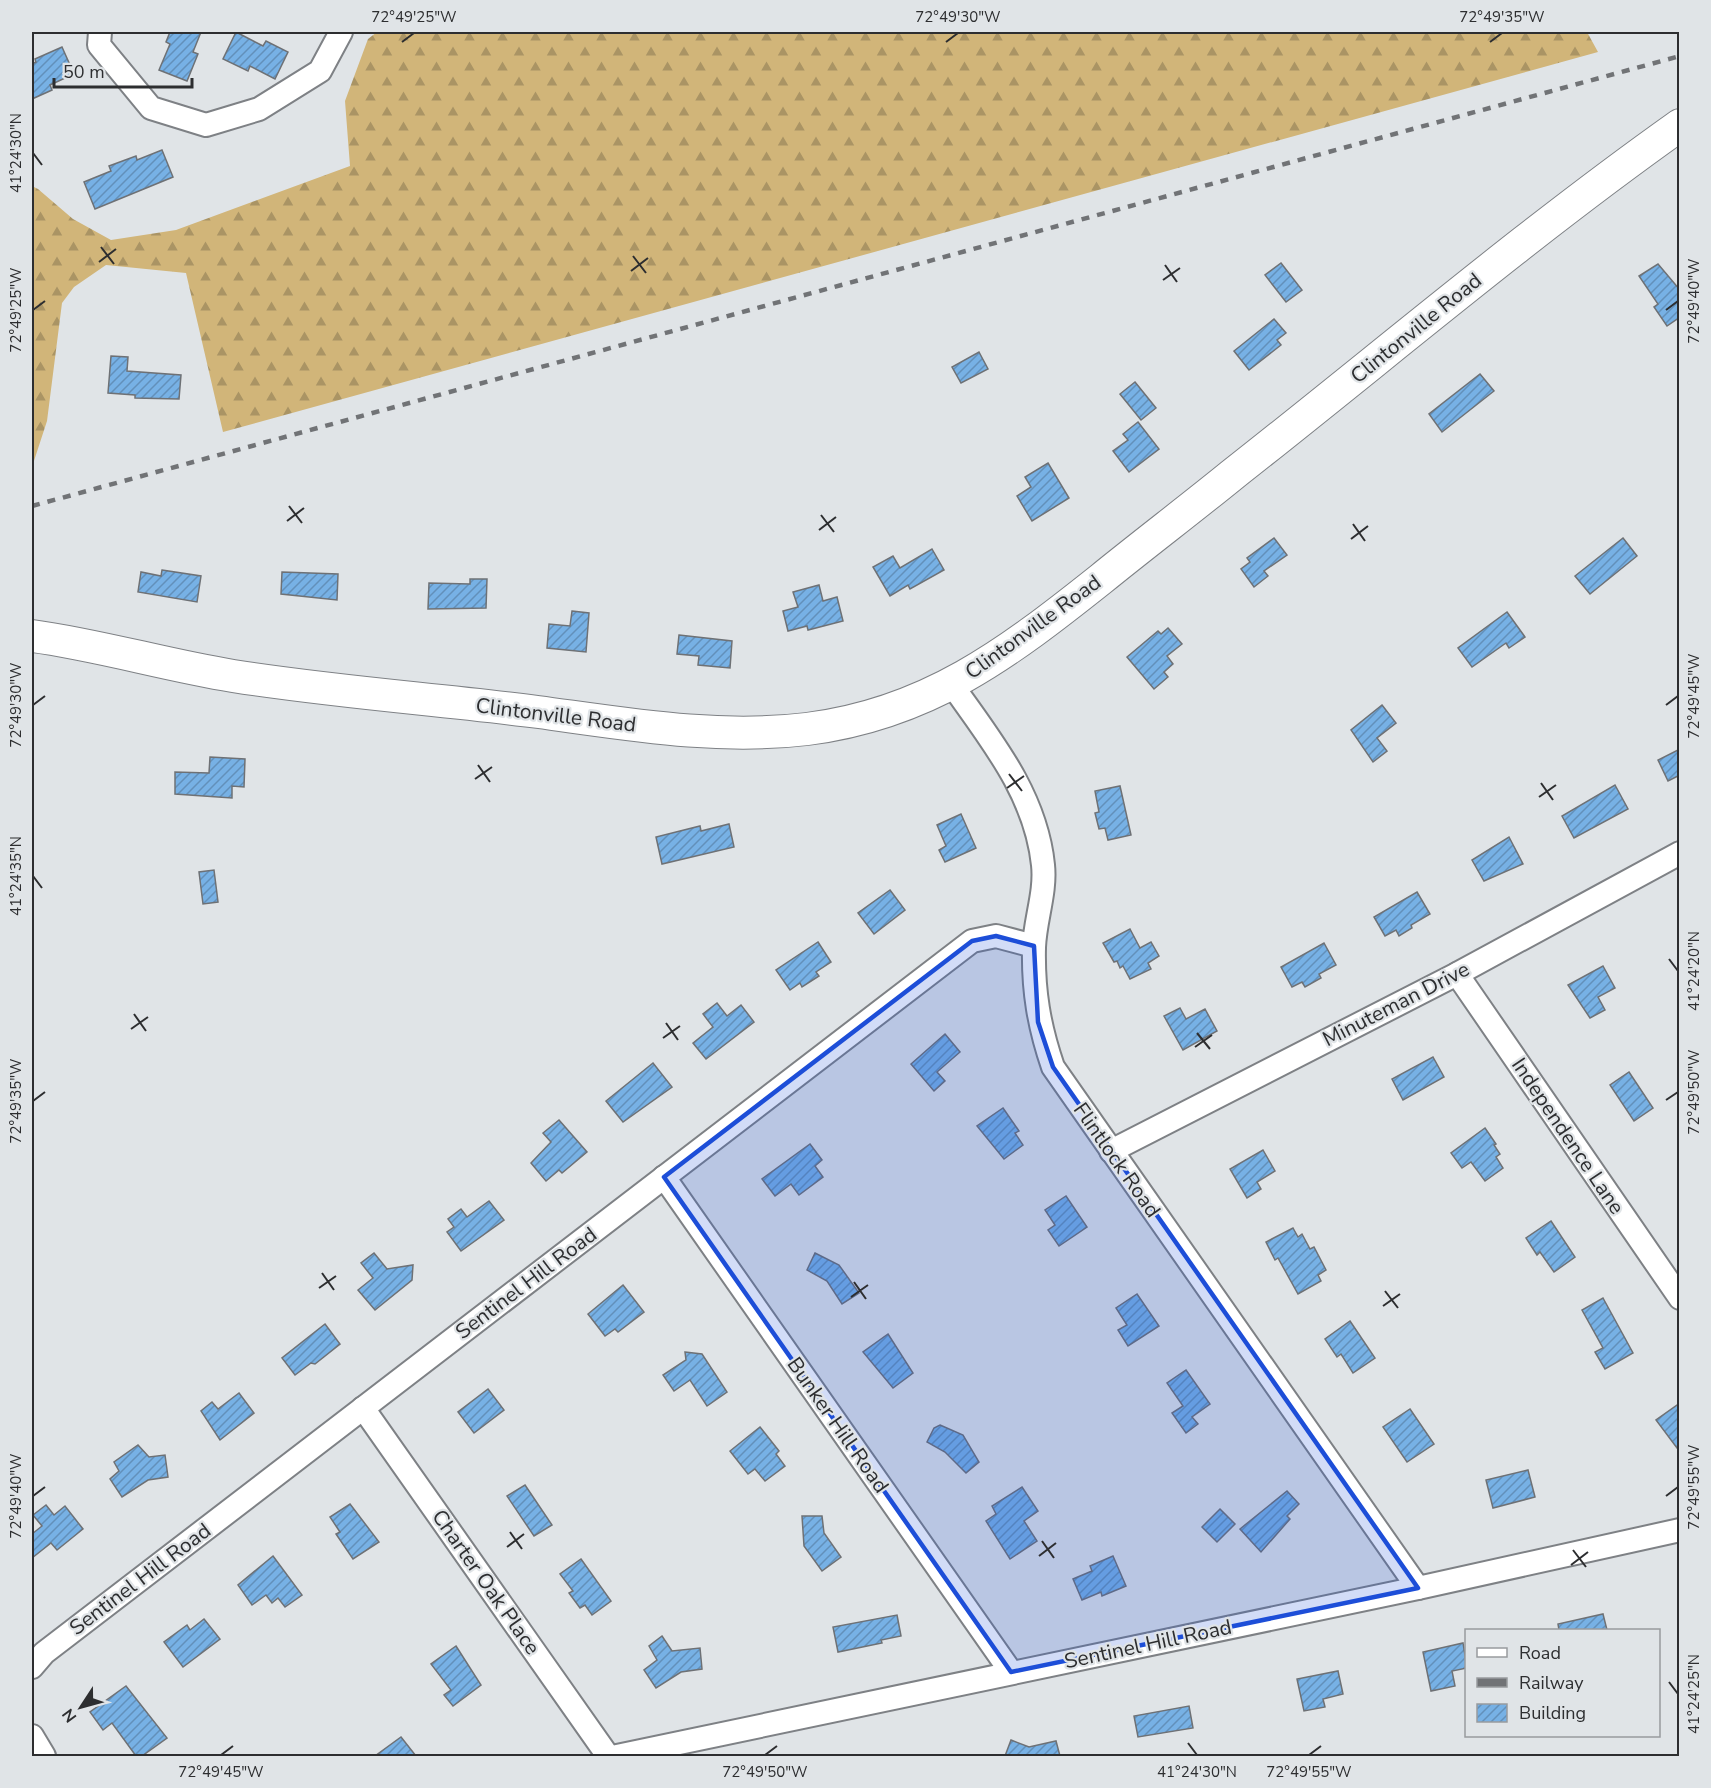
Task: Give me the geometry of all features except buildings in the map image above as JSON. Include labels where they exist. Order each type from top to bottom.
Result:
[{"type":"street","points":[[100,32],[99,45],[151,108],[206,125],[258,109],[320,71],[341,32]]},
{"type":"street","name":"Clintonville Road","points":[[32,636],[227,675],[302,686],[714,733],[807,729],[858,720],[915,701],[952,685],[1006,653],[1545,224],[1680,125]]},
{"type":"street","name":"Flintlock Road","points":[[952,685],[1006,761],[1032,813],[1044,867],[1034,946],[1038,1022],[1053,1067],[1418,1588]]},
{"type":"street","name":"Minuteman Drive","points":[[1111,1151],[1457,974],[1680,853]]},
{"type":"street","name":"Sentinel Hill Road","points":[[32,1667],[44,1653],[972,941],[996,936],[1034,946]]},
{"type":"street","name":"Independence Lane","points":[[1457,974],[1680,1298]]},
{"type":"street","name":"Bunker Hill Road","points":[[664,1177],[1011,1672]]},
{"type":"street","name":"Charter Oak Place","points":[[363,1408],[608,1756]]},
{"type":"street","name":"Sentinel Hill Road","points":[[617,1756],[1418,1588],[1680,1530]]},
{"type":"street","points":[[32,1736],[45,1756]]},
{"type":"highlighted area","points":[[996,936],[1034,946],[1038,1022],[1053,1067],[1418,1588],[1011,1672],[664,1177],[972,941]]},
{"type":"green space","points":[[377,32],[1587,32],[1598,52],[223,432],[186,273],[106,265],[74,287],[62,303],[47,421],[32,467],[32,186],[73,219],[111,240],[176,230],[350,166],[345,101],[368,39]]},
{"type":"railway","points":[[32,506],[1680,56]]}]
